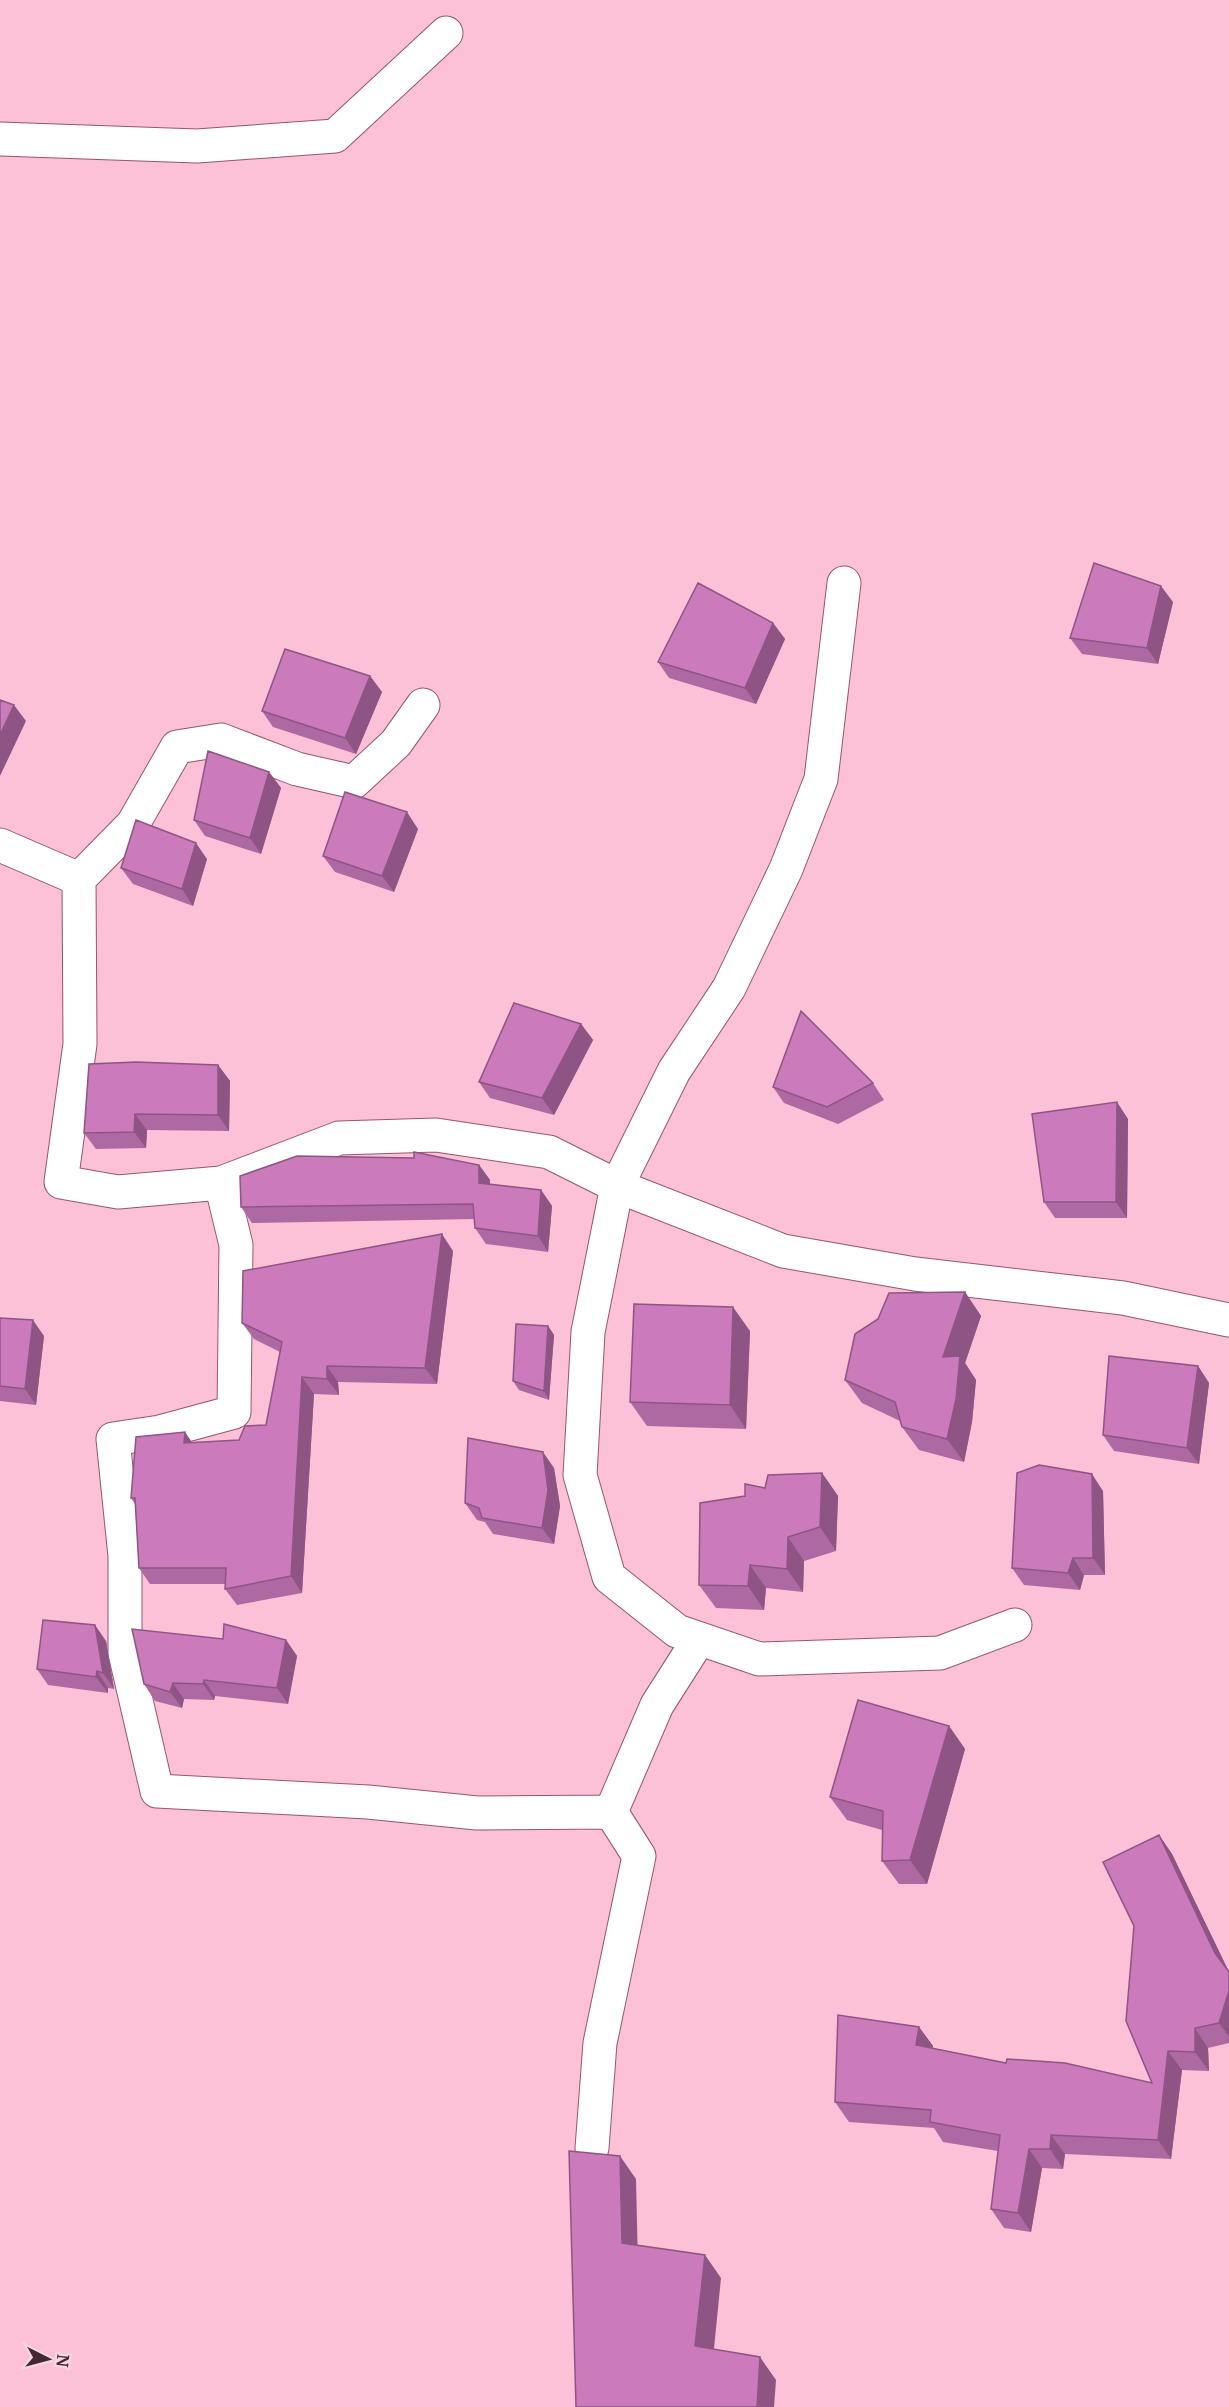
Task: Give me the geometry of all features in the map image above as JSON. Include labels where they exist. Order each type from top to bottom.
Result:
[{"type":"street","points":[[0,139],[197,146],[335,136],[446,33]]},
{"type":"street","points":[[844,583],[821,779],[786,869],[729,988],[674,1071],[617,1186],[588,1332],[580,1474],[609,1577],[677,1631],[699,1639],[759,1659],[940,1653],[1015,1625]]},
{"type":"street","points":[[423,705],[396,743],[354,782],[297,769],[222,740],[177,747],[133,824],[79,879],[80,1044],[61,1182],[118,1192],[220,1183],[339,1138],[436,1135],[549,1152],[617,1186],[783,1251],[915,1274],[1123,1298],[1229,1320]]},
{"type":"street","points":[[0,845],[79,879]]},
{"type":"street","points":[[220,1183],[236,1245],[234,1412],[160,1432],[113,1439],[125,1556],[125,1653],[157,1791],[368,1802],[477,1813],[611,1812]]},
{"type":"street","points":[[611,1812],[657,1705],[699,1639]]},
{"type":"street","points":[[592,2148],[600,2043],[639,1856],[611,1812]]},
{"type":"building","points":[[1094,563],[1161,586],[1147,648],[1070,638]]},
{"type":"building","points":[[698,583],[773,623],[745,688],[658,662]]},
{"type":"building","points":[[285,649],[370,676],[345,738],[262,711]]},
{"type":"building","points":[[0,700],[14,705],[0,735]]},
{"type":"building","points":[[208,751],[269,772],[250,838],[194,820]]},
{"type":"building","points":[[345,792],[407,812],[382,876],[323,856]]},
{"type":"building","points":[[136,820],[196,843],[182,889],[121,868]]},
{"type":"building","points":[[514,1003],[581,1024],[542,1098],[479,1082]]},
{"type":"building","points":[[801,1011],[873,1083],[827,1107],[773,1087]]},
{"type":"building","points":[[136,1062],[218,1065],[218,1115],[135,1114],[134,1132],[84,1133],[89,1064]]},
{"type":"building","points":[[1117,1102],[1116,1202],[1044,1202],[1032,1114]]},
{"type":"building","points":[[414,1152],[479,1165],[479,1183],[541,1190],[538,1236],[475,1228],[473,1204],[241,1207],[240,1176],[297,1156],[414,1158]]},
{"type":"building","points":[[442,1234],[425,1368],[327,1366],[327,1379],[302,1377],[291,1576],[225,1589],[226,1568],[139,1568],[135,1498],[131,1498],[136,1437],[185,1432],[184,1443],[239,1440],[245,1426],[266,1425],[282,1342],[242,1323],[243,1271]]},
{"type":"building","points":[[965,1292],[943,1357],[960,1356],[956,1399],[947,1439],[902,1427],[895,1402],[845,1380],[855,1334],[878,1319],[889,1293]]},
{"type":"building","points":[[634,1304],[733,1307],[730,1405],[630,1402]]},
{"type":"building","points":[[0,1318],[33,1320],[25,1389],[0,1386]]},
{"type":"building","points":[[516,1324],[548,1326],[544,1391],[513,1381]]},
{"type":"building","points":[[1109,1356],[1198,1366],[1187,1448],[1103,1435]]},
{"type":"building","points":[[468,1438],[543,1452],[548,1490],[542,1528],[482,1518],[479,1508],[465,1503]]},
{"type":"building","points":[[1039,1465],[1092,1474],[1093,1558],[1073,1558],[1068,1573],[1012,1568],[1017,1473]]},
{"type":"building","points":[[822,1473],[820,1527],[788,1537],[787,1569],[750,1565],[748,1586],[699,1585],[700,1503],[745,1496],[745,1484],[765,1488],[768,1475]]},
{"type":"building","points":[[43,1620],[95,1625],[103,1673],[97,1671],[96,1677],[37,1669]]},
{"type":"building","points":[[224,1624],[286,1640],[277,1688],[204,1680],[203,1684],[173,1683],[170,1692],[144,1684],[132,1629],[223,1639]]},
{"type":"building","points":[[858,1700],[949,1726],[910,1860],[882,1861],[883,1811],[830,1797]]},
{"type":"building","points":[[1159,1835],[1215,1953],[1229,1972],[1229,1991],[1219,2023],[1195,2028],[1195,2052],[1168,2051],[1158,2140],[1051,2135],[1050,2149],[1029,2149],[1018,2213],[991,2209],[1000,2135],[930,2122],[931,2110],[835,2102],[838,2015],[919,2027],[916,2045],[1006,2063],[1007,2059],[1065,2063],[1152,2083],[1126,2021],[1134,1926],[1103,1862]]},
{"type":"building","points":[[569,2151],[620,2156],[622,2243],[705,2255],[695,2346],[760,2357],[757,2407],[576,2407]]}]
